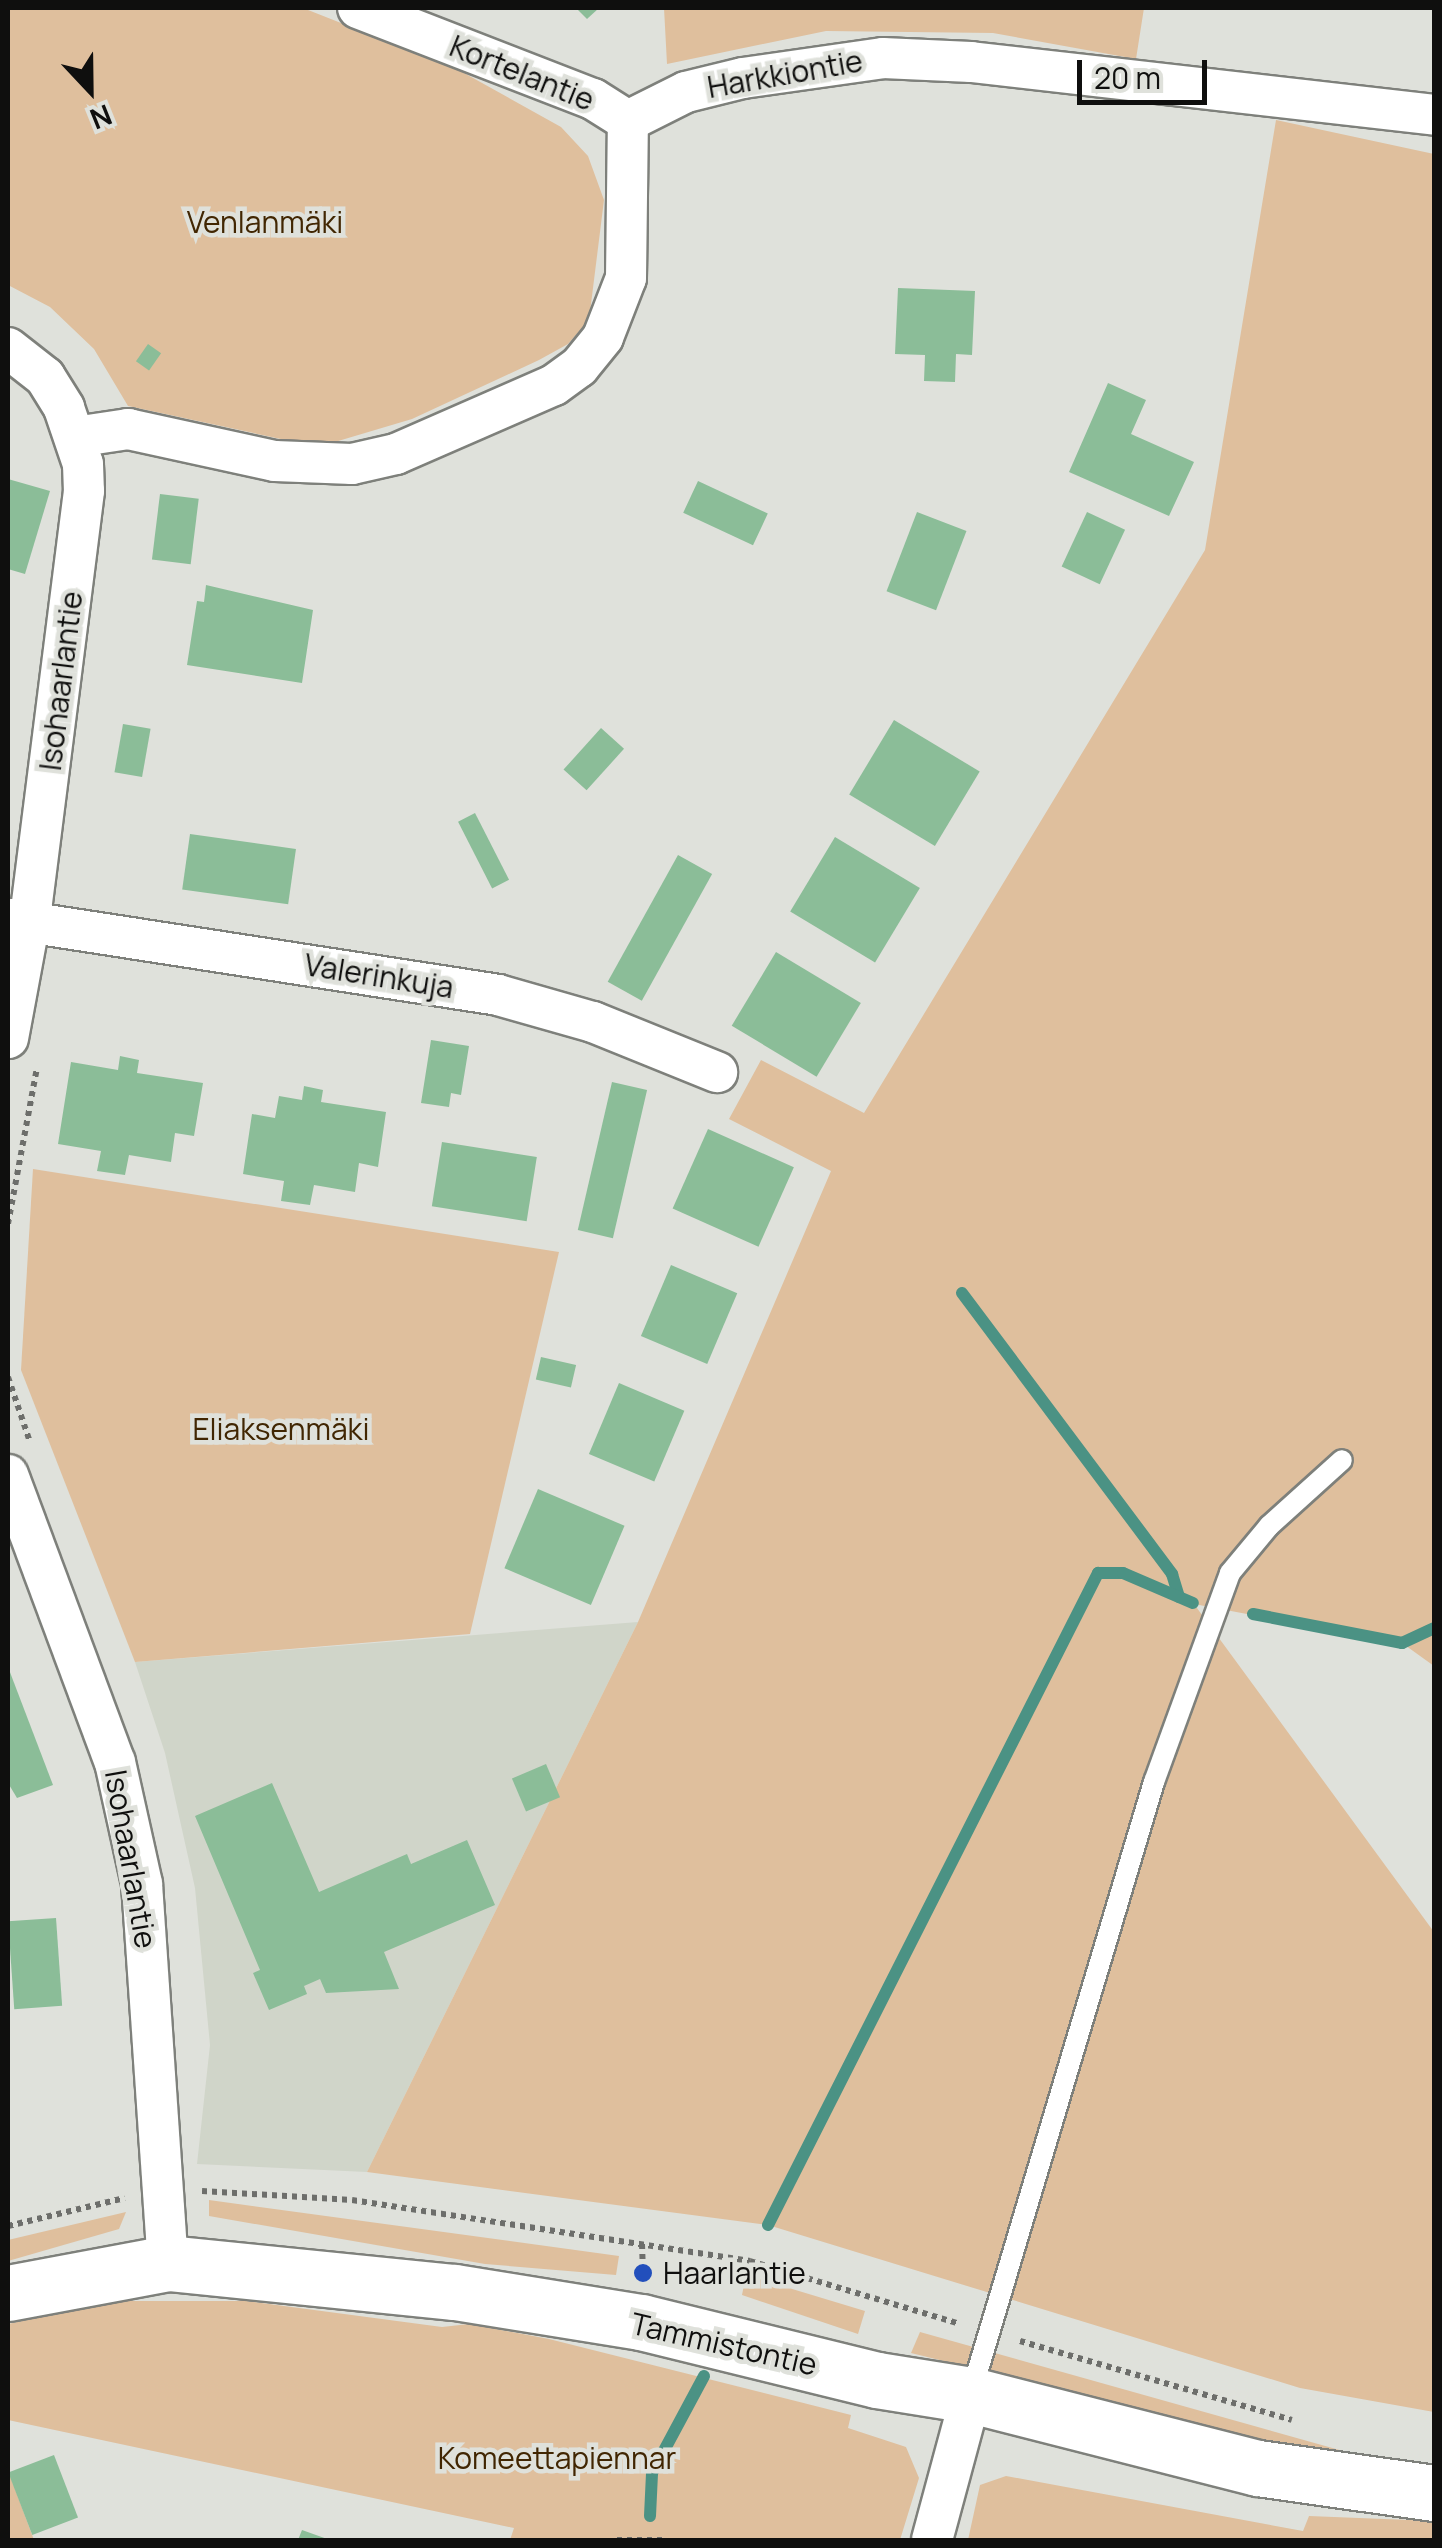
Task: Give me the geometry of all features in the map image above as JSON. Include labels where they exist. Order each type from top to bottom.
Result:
[{"type":"street","name":"Kortelantie","points":[[358,8],[593,99],[628,121]]},
{"type":"street","name":"Harkkiontie","points":[[628,121],[686,92],[743,78],[882,58],[971,62],[1434,114]]},
{"type":"street","points":[[75,437],[128,429],[275,461],[352,464],[396,454],[554,385],[591,352],[621,296],[628,121]]},
{"type":"street","name":"Isohaarlantie","points":[[8,348],[46,377],[75,437],[84,490],[18,922],[8,1038]]},
{"type":"street","name":"Valerinkuja","points":[[18,922],[498,996],[593,1022],[718,1072]]},
{"type":"street","name":"Isohaarlantie","points":[[8,1475],[114,1762],[142,1884],[168,2262]]},
{"type":"street","name":"Tammistontie","points":[[8,2293],[168,2262],[455,2292],[640,2322],[877,2380],[970,2394],[1258,2468],[1434,2493]]},
{"type":"street","points":[[932,2540],[970,2394]]},
{"type":"lane","points":[[970,2394],[1154,1782],[1230,1573],[1269,1526],[1342,1460]]},
{"type":"path","points":[[8,1224],[38,1065]]},
{"type":"path","points":[[199,2190],[352,2200],[750,2261],[1310,2425]]},
{"type":"path","points":[[8,2226],[126,2198]]},
{"type":"path","points":[[642,2244],[644,2273]]},
{"type":"path","points":[[617,2540],[663,2540]]},
{"type":"shaded area","points":[[638,1622],[367,2172],[197,2164],[210,2045],[195,1888],[165,1753],[135,1662]]},
{"type":"green space","name":"Venlanmäki","points":[[8,8],[303,8],[455,68],[561,127],[588,156],[604,200],[589,320],[568,344],[539,360],[412,419],[318,447],[128,406],[94,349],[50,307],[8,285]]},
{"type":"green space","points":[[664,8],[1144,8],[1136,59],[993,33],[826,31],[667,64]]},
{"type":"green space","points":[[1276,120],[1434,154],[1434,1666],[1402,1643],[1194,1604],[1434,1932],[1434,2412],[1300,2388],[768,2225],[367,2172],[638,1622],[831,1171],[729,1119],[761,1060],[864,1113],[1205,550]]},
{"type":"green space","name":"Eliaksenmäki","points":[[33,1169],[559,1252],[470,1634],[135,1662],[21,1370]]},
{"type":"green space","points":[[209,2200],[619,2256],[616,2275],[485,2264],[209,2216]]},
{"type":"green space","points":[[126,2212],[119,2229],[8,2261],[8,2240]]},
{"type":"green space","points":[[746,2275],[865,2311],[858,2334],[742,2295]]},
{"type":"green space","name":"Komeettapiennar","points":[[115,2301],[246,2301],[442,2327],[469,2324],[549,2339],[851,2415],[848,2428],[906,2447],[919,2478],[900,2540],[510,2540],[514,2528],[8,2420],[8,2324]]},
{"type":"green space","points":[[920,2332],[1343,2451],[1342,2459],[911,2353]]},
{"type":"green space","points":[[8,2470],[34,2540],[8,2540]]},
{"type":"green space","points":[[1006,2476],[1303,2531],[1309,2516],[1434,2521],[1434,2540],[968,2540],[980,2485]]},
{"type":"building","points":[[576,8],[599,8],[587,19]]},
{"type":"building","points":[[898,288],[975,291],[972,355],[956,354],[955,382],[924,381],[925,355],[895,354]]},
{"type":"building","points":[[148,344],[161,353],[149,370],[136,361]]},
{"type":"building","points":[[1108,383],[1146,400],[1131,434],[1194,462],[1169,516],[1069,472]]},
{"type":"building","points":[[8,479],[50,491],[25,574],[8,569]]},
{"type":"building","points":[[698,481],[768,514],[753,545],[683,513]]},
{"type":"building","points":[[160,494],[199,499],[191,564],[152,560]]},
{"type":"building","points":[[917,512],[966,531],[936,610],[887,591]]},
{"type":"building","points":[[1087,512],[1125,530],[1100,584],[1062,566]]},
{"type":"building","points":[[206,585],[313,610],[302,683],[187,665],[197,601],[204,602]]},
{"type":"building","points":[[894,720],[980,772],[935,846],[849,795]]},
{"type":"building","points":[[123,724],[151,729],[142,777],[114,772]]},
{"type":"building","points":[[601,728],[624,749],[587,790],[564,770]]},
{"type":"building","points":[[475,813],[509,880],[492,888],[458,822]]},
{"type":"building","points":[[190,834],[296,849],[288,904],[182,889]]},
{"type":"building","points":[[835,837],[920,888],[875,963],[790,912]]},
{"type":"building","points":[[678,855],[712,874],[642,1001],[608,982]]},
{"type":"building","points":[[776,952],[861,1003],[817,1077],[732,1026]]},
{"type":"building","points":[[431,1040],[469,1046],[461,1095],[451,1093],[449,1107],[421,1103]]},
{"type":"building","points":[[120,1056],[139,1060],[137,1073],[203,1083],[194,1136],[175,1133],[171,1162],[129,1155],[125,1175],[97,1171],[101,1151],[58,1144],[71,1062],[118,1070]]},
{"type":"building","points":[[612,1082],[647,1090],[613,1238],[578,1230]]},
{"type":"building","points":[[304,1086],[323,1090],[321,1102],[386,1112],[378,1167],[359,1163],[355,1192],[314,1185],[310,1205],[281,1201],[284,1181],[243,1174],[252,1114],[275,1118],[279,1096],[302,1100]]},
{"type":"building","points":[[708,1129],[794,1167],[758,1247],[673,1208]]},
{"type":"building","points":[[442,1142],[537,1157],[527,1221],[432,1206]]},
{"type":"building","points":[[671,1265],[737,1293],[707,1364],[641,1336]]},
{"type":"building","points":[[541,1357],[576,1365],[571,1388],[536,1379]]},
{"type":"building","points":[[619,1383],[684,1411],[654,1482],[589,1454]]},
{"type":"building","points":[[538,1489],[625,1526],[591,1605],[504,1568]]},
{"type":"building","points":[[8,1667],[53,1785],[17,1798],[8,1783]]},
{"type":"building","points":[[546,1764],[560,1797],[526,1812],[512,1778]]},
{"type":"building","points":[[272,1783],[319,1892],[407,1854],[411,1864],[467,1840],[495,1905],[384,1952],[399,1989],[326,1993],[320,1979],[304,1986],[307,1994],[269,2010],[253,1973],[260,1970],[195,1816]]},
{"type":"building","points":[[56,1918],[62,2006],[14,2009],[8,1921]]},
{"type":"building","points":[[54,2455],[78,2518],[32,2535],[8,2473]]},
{"type":"building","points":[[302,2530],[330,2540],[298,2540]]},
{"type":"waterway","points":[[962,1293],[1172,1574],[1179,1597]]},
{"type":"waterway","points":[[768,2225],[1098,1573],[1123,1573],[1193,1603]]},
{"type":"waterway","points":[[1253,1614],[1402,1643],[1434,1628]]},
{"type":"waterway","points":[[650,2516],[652,2473],[704,2376]]},
{"type":"place","name":"Haarlantie","points":[[643,2273]]}]
